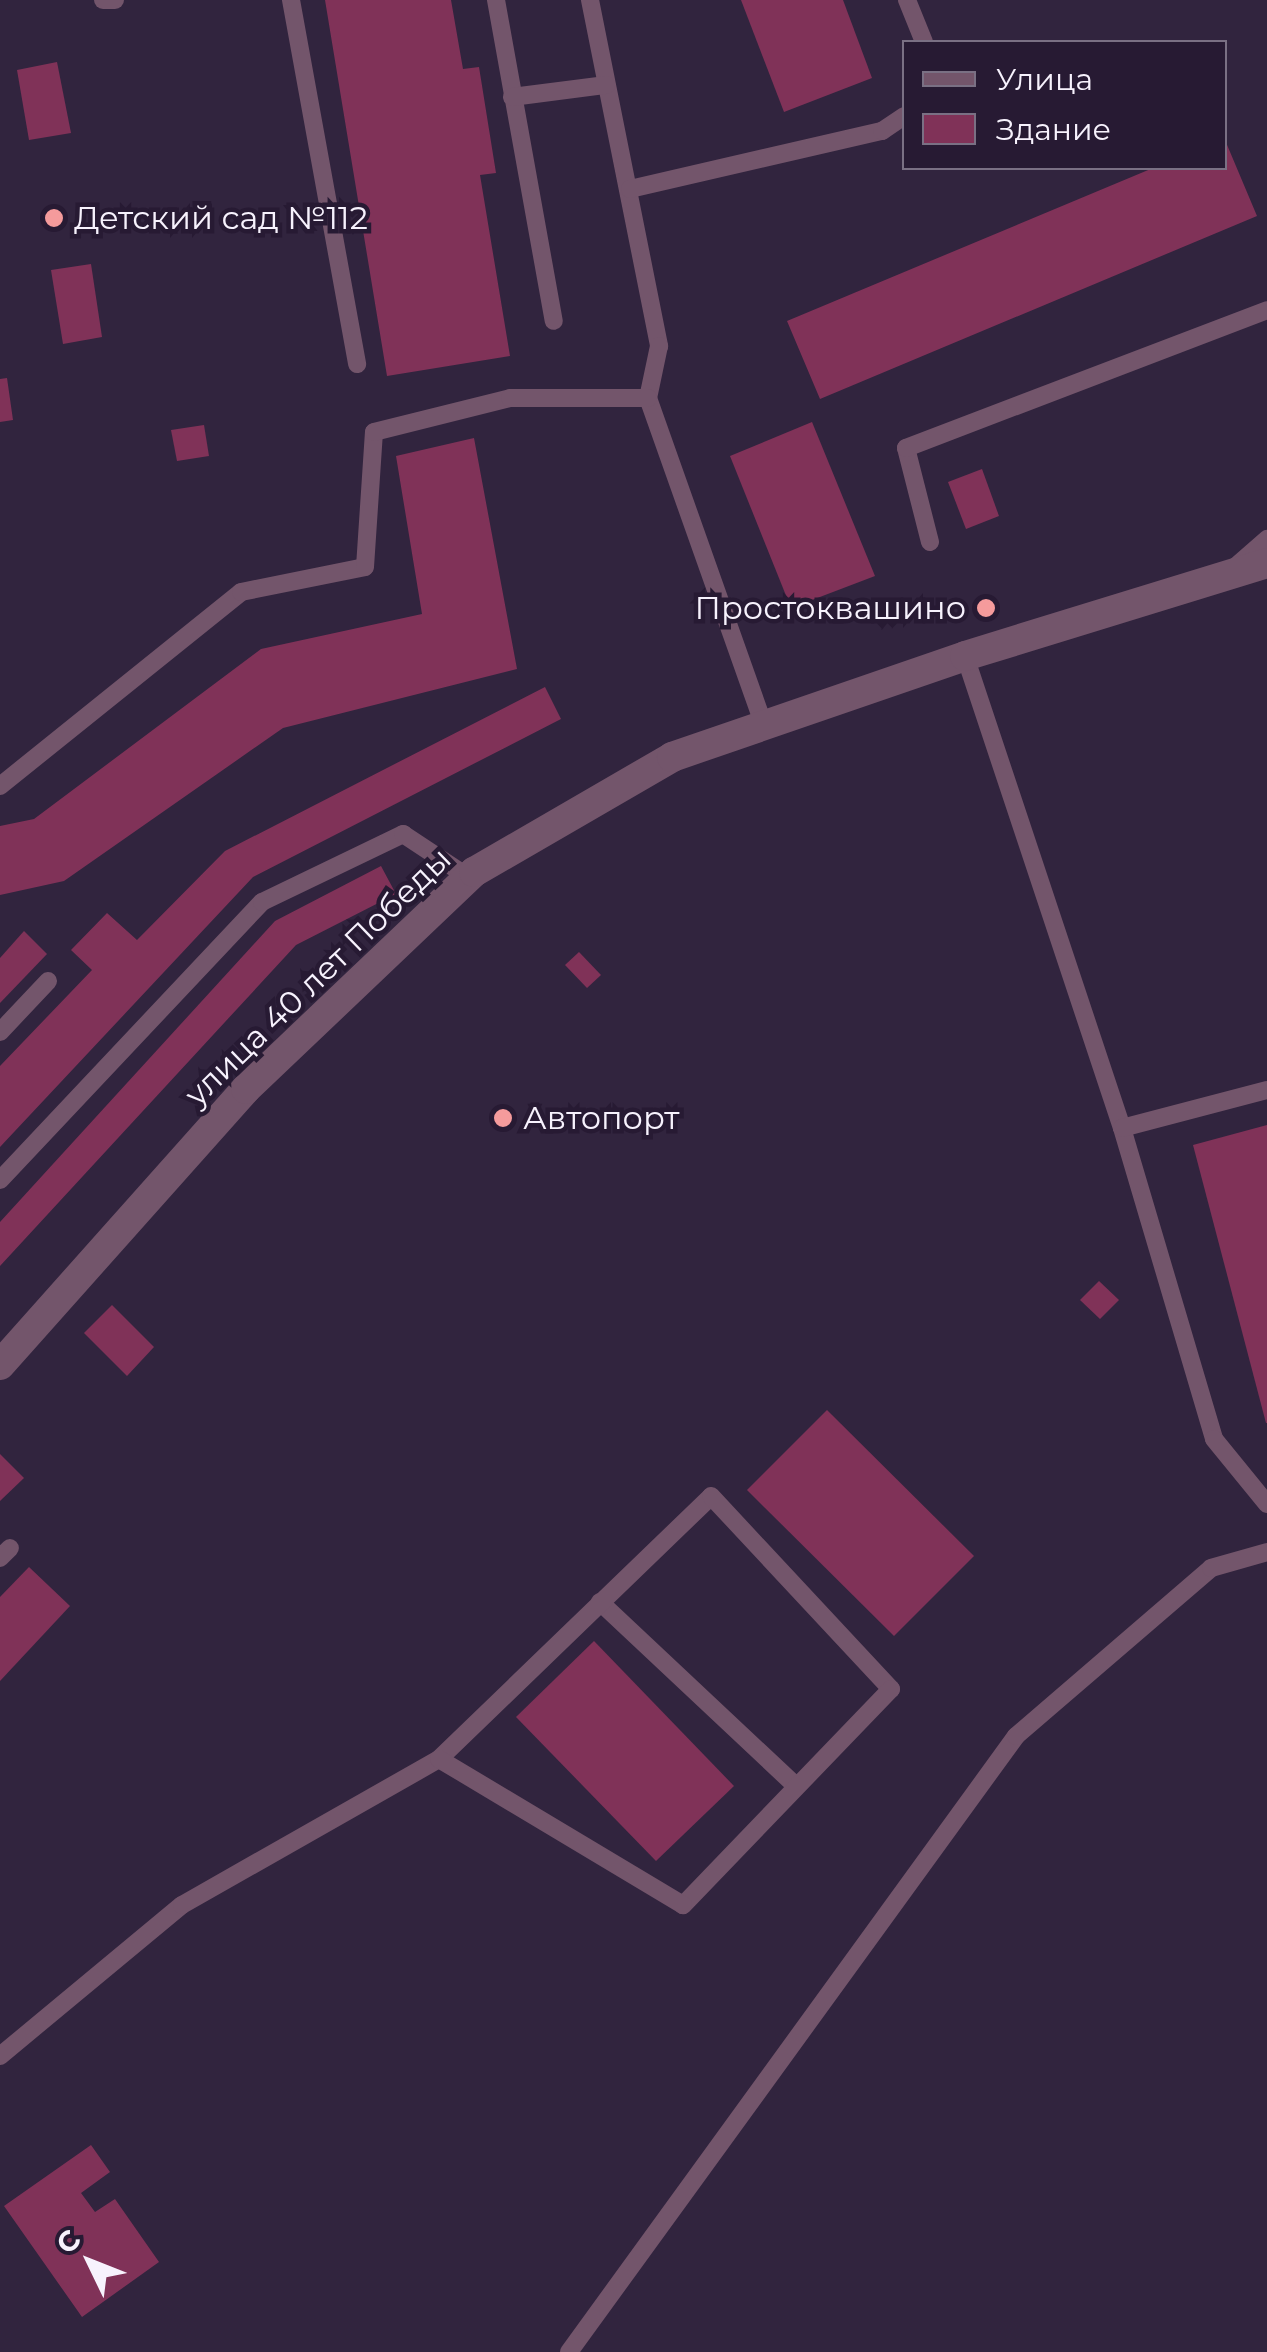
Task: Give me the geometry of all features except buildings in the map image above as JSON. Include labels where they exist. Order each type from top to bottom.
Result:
[{"type":"street","name":"улица 40 лет Победы","points":[[6,1347],[246,1088],[468,877],[672,757],[965,656],[1267,563]]},
{"type":"lane","points":[[104,0],[115,0]]},
{"type":"lane","points":[[291,0],[357,364]]},
{"type":"lane","points":[[496,0],[554,321]]},
{"type":"lane","points":[[590,0],[659,346],[648,398],[764,723]]},
{"type":"lane","points":[[907,0],[923,40]]},
{"type":"lane","points":[[512,97],[606,84]]},
{"type":"lane","points":[[630,189],[882,131],[902,117]]},
{"type":"lane","points":[[930,542],[906,448],[1267,310]]},
{"type":"lane","points":[[0,786],[240,592],[364,566],[374,432],[510,398],[648,398]]},
{"type":"lane","points":[[1223,578],[1267,539]]},
{"type":"lane","points":[[965,656],[1122,1128],[1214,1440],[1267,1504]]},
{"type":"lane","points":[[0,1180],[262,902],[403,834],[468,877]]},
{"type":"lane","points":[[0,1032],[48,981]]},
{"type":"lane","points":[[1122,1128],[1267,1090]]},
{"type":"lane","points":[[0,2056],[182,1905],[439,1759],[710,1496],[891,1688],[683,1905],[439,1759]]},
{"type":"lane","points":[[569,2352],[1016,1736],[1211,1568],[1267,1552]]},
{"type":"lane","points":[[600,1602],[796,1786]]},
{"type":"place","name":"Детский сад №112","points":[[54,218]]},
{"type":"place","name":"Простоквашино","points":[[986,608]]},
{"type":"place","name":"Автопорт","points":[[503,1118]]}]
